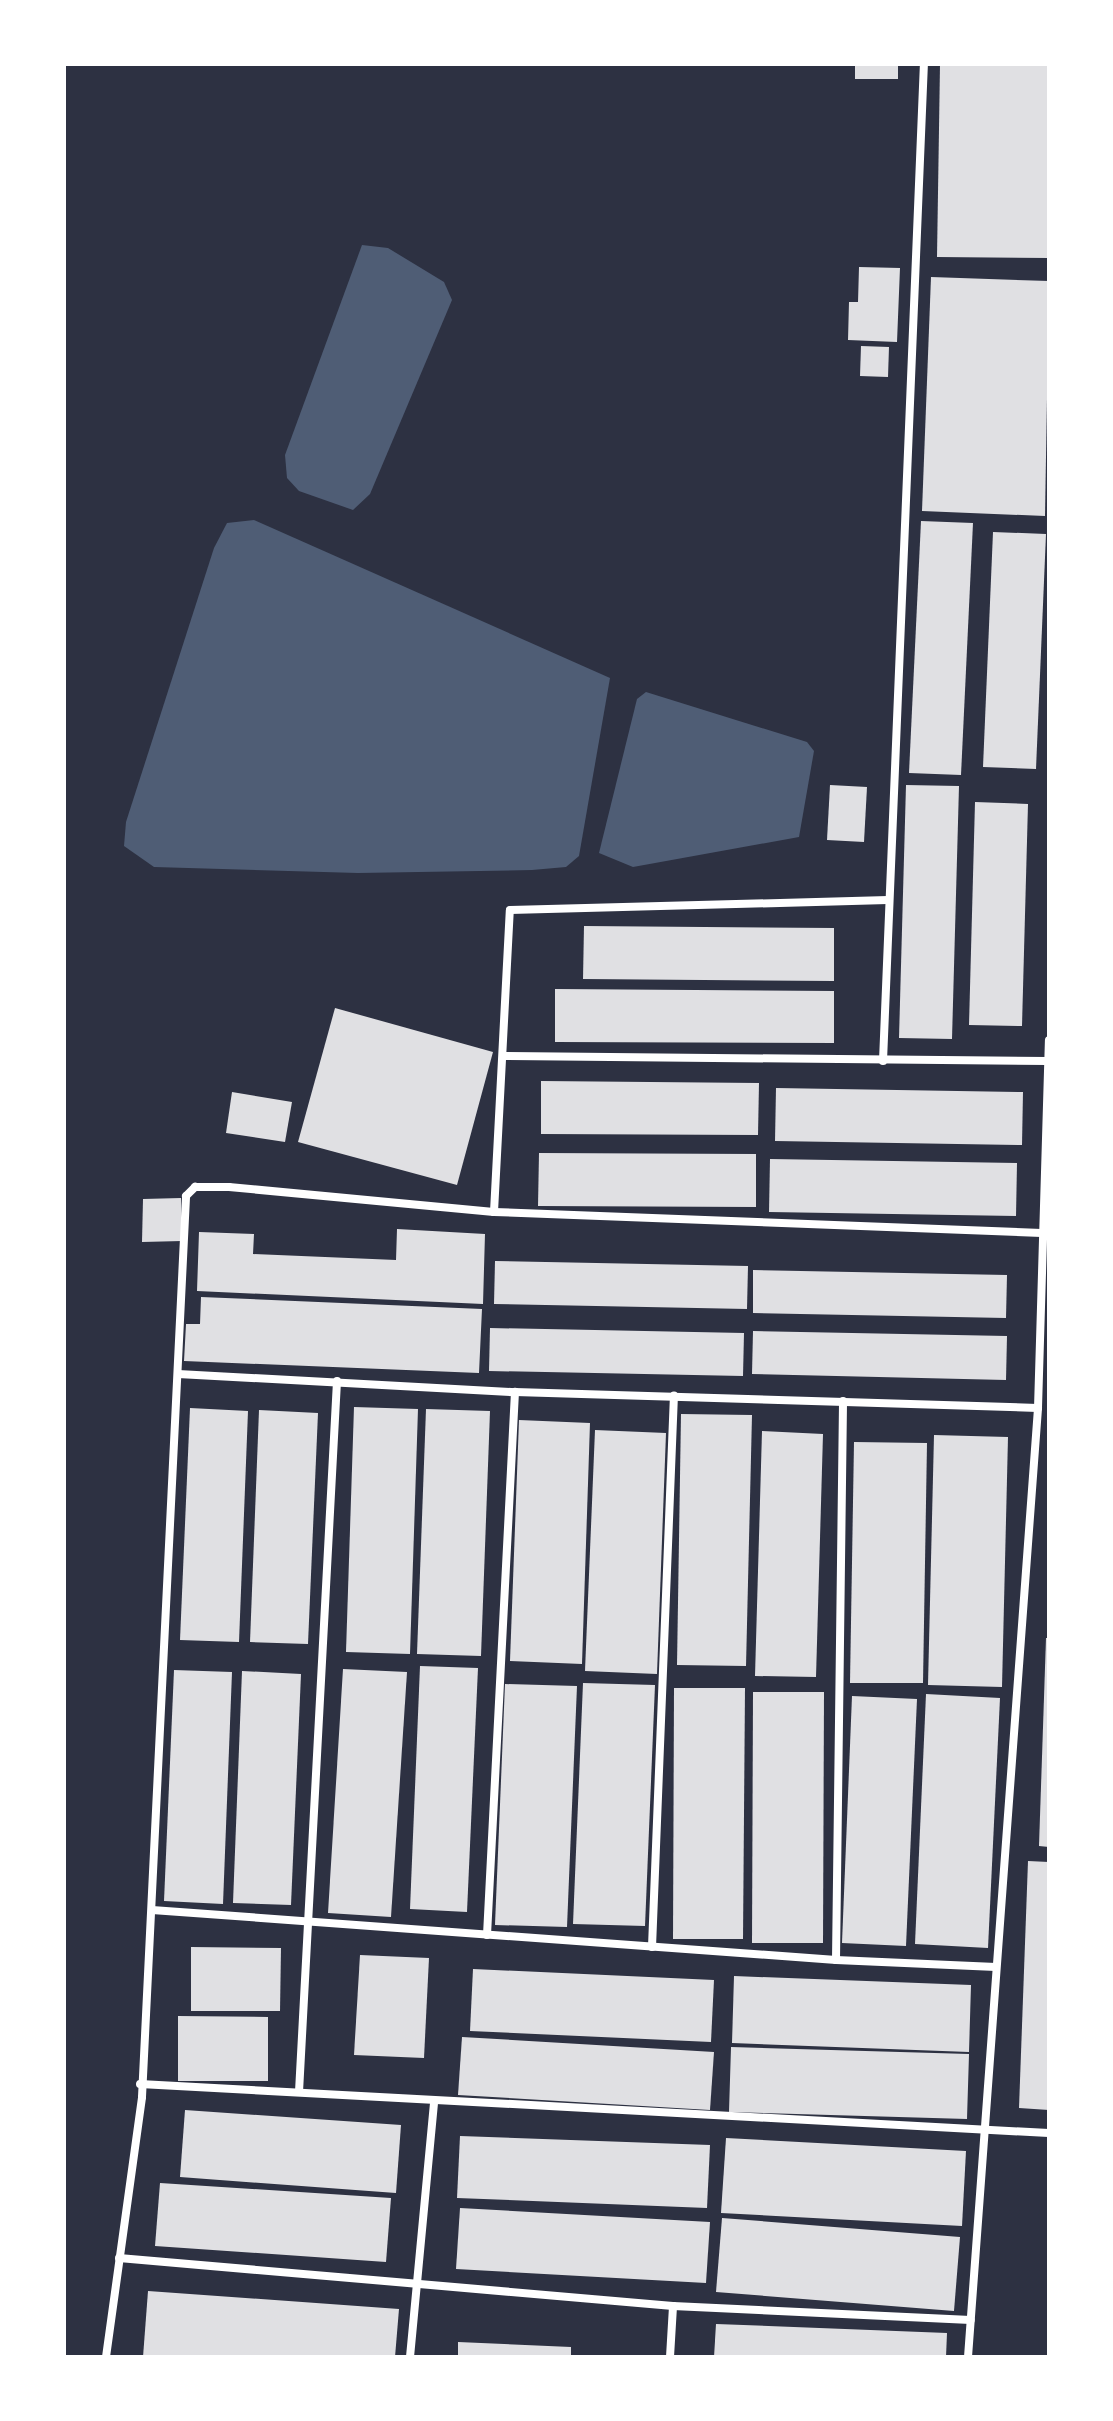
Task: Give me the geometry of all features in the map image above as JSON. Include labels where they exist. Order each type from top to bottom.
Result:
[{"type":"street","points":[[883,1061],[924,64]]},
{"type":"street","points":[[494,1212],[506,1056],[510,910],[888,900]]},
{"type":"street","points":[[968,2357],[1046,1307],[1042,1233],[1049,1040]]},
{"type":"street","points":[[506,1056],[1048,1061]]},
{"type":"street","points":[[106,2357],[140,2084],[152,1910],[186,1196],[195,1187],[229,1187],[494,1212],[1042,1233]]},
{"type":"street","points":[[178,1374],[515,1392],[1038,1408]]},
{"type":"street","points":[[299,2092],[337,1381]]},
{"type":"street","points":[[487,1935],[515,1392]]},
{"type":"street","points":[[652,1947],[674,1395]]},
{"type":"street","points":[[836,1960],[843,1401]]},
{"type":"street","points":[[152,1910],[836,1960],[996,1967]]},
{"type":"street","points":[[140,2084],[983,2133],[1049,2133]]},
{"type":"street","points":[[410,2357],[434,2102]]},
{"type":"street","points":[[119,2258],[416,2281],[673,2306],[971,2320]]},
{"type":"street","points":[[670,2357],[673,2306]]},
{"type":"water","points":[[362,245],[388,248],[444,282],[452,300],[370,494],[353,510],[299,491],[287,478],[285,455]]},
{"type":"water","points":[[254,520],[610,678],[579,856],[566,867],[532,870],[358,873],[154,867],[124,846],[126,822],[214,548],[227,523]]},
{"type":"water","points":[[646,692],[807,742],[814,751],[799,837],[633,867],[599,853],[637,699]]},
{"type":"building","points":[[855,64],[898,64],[898,79],[855,79]]},
{"type":"building","points":[[940,64],[1049,64],[1049,258],[937,257]]},
{"type":"building","points":[[859,267],[900,268],[897,342],[848,340],[849,302],[858,302]]},
{"type":"building","points":[[931,277],[1049,281],[1045,516],[922,511]]},
{"type":"building","points":[[861,346],[889,347],[888,377],[860,376]]},
{"type":"building","points":[[921,521],[973,523],[961,775],[909,773]]},
{"type":"building","points":[[993,532],[1046,534],[1036,769],[983,767]]},
{"type":"building","points":[[830,785],[867,787],[864,842],[827,840]]},
{"type":"building","points":[[906,785],[959,786],[952,1039],[899,1038]]},
{"type":"building","points":[[975,802],[1028,804],[1022,1026],[969,1025]]},
{"type":"building","points":[[584,926],[834,928],[834,981],[583,979]]},
{"type":"building","points":[[555,989],[834,991],[834,1043],[555,1042]]},
{"type":"building","points":[[335,1008],[493,1052],[457,1185],[298,1142]]},
{"type":"building","points":[[541,1081],[759,1083],[758,1135],[541,1134]]},
{"type":"building","points":[[776,1088],[1023,1092],[1022,1145],[775,1141]]},
{"type":"building","points":[[232,1092],[292,1102],[285,1142],[226,1133]]},
{"type":"building","points":[[539,1153],[756,1154],[756,1207],[538,1206]]},
{"type":"building","points":[[770,1159],[1017,1163],[1016,1216],[769,1212]]},
{"type":"building","points":[[181,1198],[182,1241],[142,1242],[143,1199]]},
{"type":"building","points":[[397,1229],[485,1234],[483,1304],[197,1291],[199,1232],[254,1234],[253,1254],[396,1260]]},
{"type":"building","points":[[495,1261],[748,1266],[747,1309],[494,1304]]},
{"type":"building","points":[[753,1270],[1007,1275],[1006,1318],[753,1313]]},
{"type":"building","points":[[201,1297],[482,1309],[479,1373],[184,1361],[186,1324],[200,1324]]},
{"type":"building","points":[[490,1328],[744,1333],[743,1376],[489,1371]]},
{"type":"building","points":[[753,1331],[1007,1336],[1006,1380],[752,1374]]},
{"type":"building","points":[[354,1407],[418,1409],[410,1654],[346,1652]]},
{"type":"building","points":[[190,1408],[248,1411],[239,1642],[180,1640]]},
{"type":"building","points":[[426,1409],[490,1411],[481,1656],[417,1654]]},
{"type":"building","points":[[259,1410],[318,1413],[308,1644],[250,1642]]},
{"type":"building","points":[[681,1414],[752,1415],[746,1666],[677,1665]]},
{"type":"building","points":[[519,1420],[590,1423],[582,1664],[510,1661]]},
{"type":"building","points":[[595,1430],[666,1433],[657,1674],[585,1671]]},
{"type":"building","points":[[762,1431],[823,1434],[816,1677],[755,1676]]},
{"type":"building","points":[[934,1435],[1008,1437],[1002,1687],[928,1685]]},
{"type":"building","points":[[854,1442],[927,1443],[923,1683],[850,1683]]},
{"type":"building","points":[[1046,1638],[1049,1638],[1049,1847],[1039,1846]]},
{"type":"building","points":[[420,1666],[478,1668],[467,1912],[410,1909]]},
{"type":"building","points":[[343,1669],[407,1672],[391,1917],[328,1913]]},
{"type":"building","points":[[174,1670],[232,1672],[223,1904],[164,1901]]},
{"type":"building","points":[[242,1671],[301,1674],[291,1905],[233,1903]]},
{"type":"building","points":[[583,1683],[655,1685],[645,1926],[573,1924]]},
{"type":"building","points":[[505,1684],[577,1686],[567,1927],[495,1925]]},
{"type":"building","points":[[674,1688],[745,1688],[743,1939],[673,1939]]},
{"type":"building","points":[[753,1692],[824,1692],[823,1943],[752,1943]]},
{"type":"building","points":[[926,1694],[1000,1698],[988,1948],[915,1944]]},
{"type":"building","points":[[852,1696],[917,1699],[906,1946],[842,1943]]},
{"type":"building","points":[[1028,1861],[1049,1862],[1049,2110],[1019,2108]]},
{"type":"building","points":[[191,1947],[281,1948],[280,2011],[191,2011]]},
{"type":"building","points":[[360,1955],[429,1958],[424,2058],[354,2055]]},
{"type":"building","points":[[473,1969],[714,1980],[711,2042],[470,2031]]},
{"type":"building","points":[[734,1976],[971,1985],[969,2052],[732,2043]]},
{"type":"building","points":[[178,2016],[268,2017],[268,2081],[178,2081]]},
{"type":"building","points":[[462,2037],[714,2052],[710,2110],[458,2095]]},
{"type":"building","points":[[731,2047],[969,2054],[967,2119],[729,2112]]},
{"type":"building","points":[[185,2110],[401,2125],[396,2193],[180,2177]]},
{"type":"building","points":[[460,2136],[710,2145],[707,2208],[457,2198]]},
{"type":"building","points":[[726,2138],[966,2151],[962,2226],[721,2213]]},
{"type":"building","points":[[160,2183],[391,2198],[386,2262],[155,2246]]},
{"type":"building","points":[[460,2208],[710,2222],[706,2283],[456,2269]]},
{"type":"building","points":[[722,2218],[960,2237],[954,2311],[716,2292]]},
{"type":"building","points":[[148,2291],[399,2309],[395,2357],[143,2357]]},
{"type":"building","points":[[716,2324],[947,2333],[946,2357],[714,2357]]},
{"type":"building","points":[[458,2342],[571,2347],[571,2357],[458,2357]]}]
